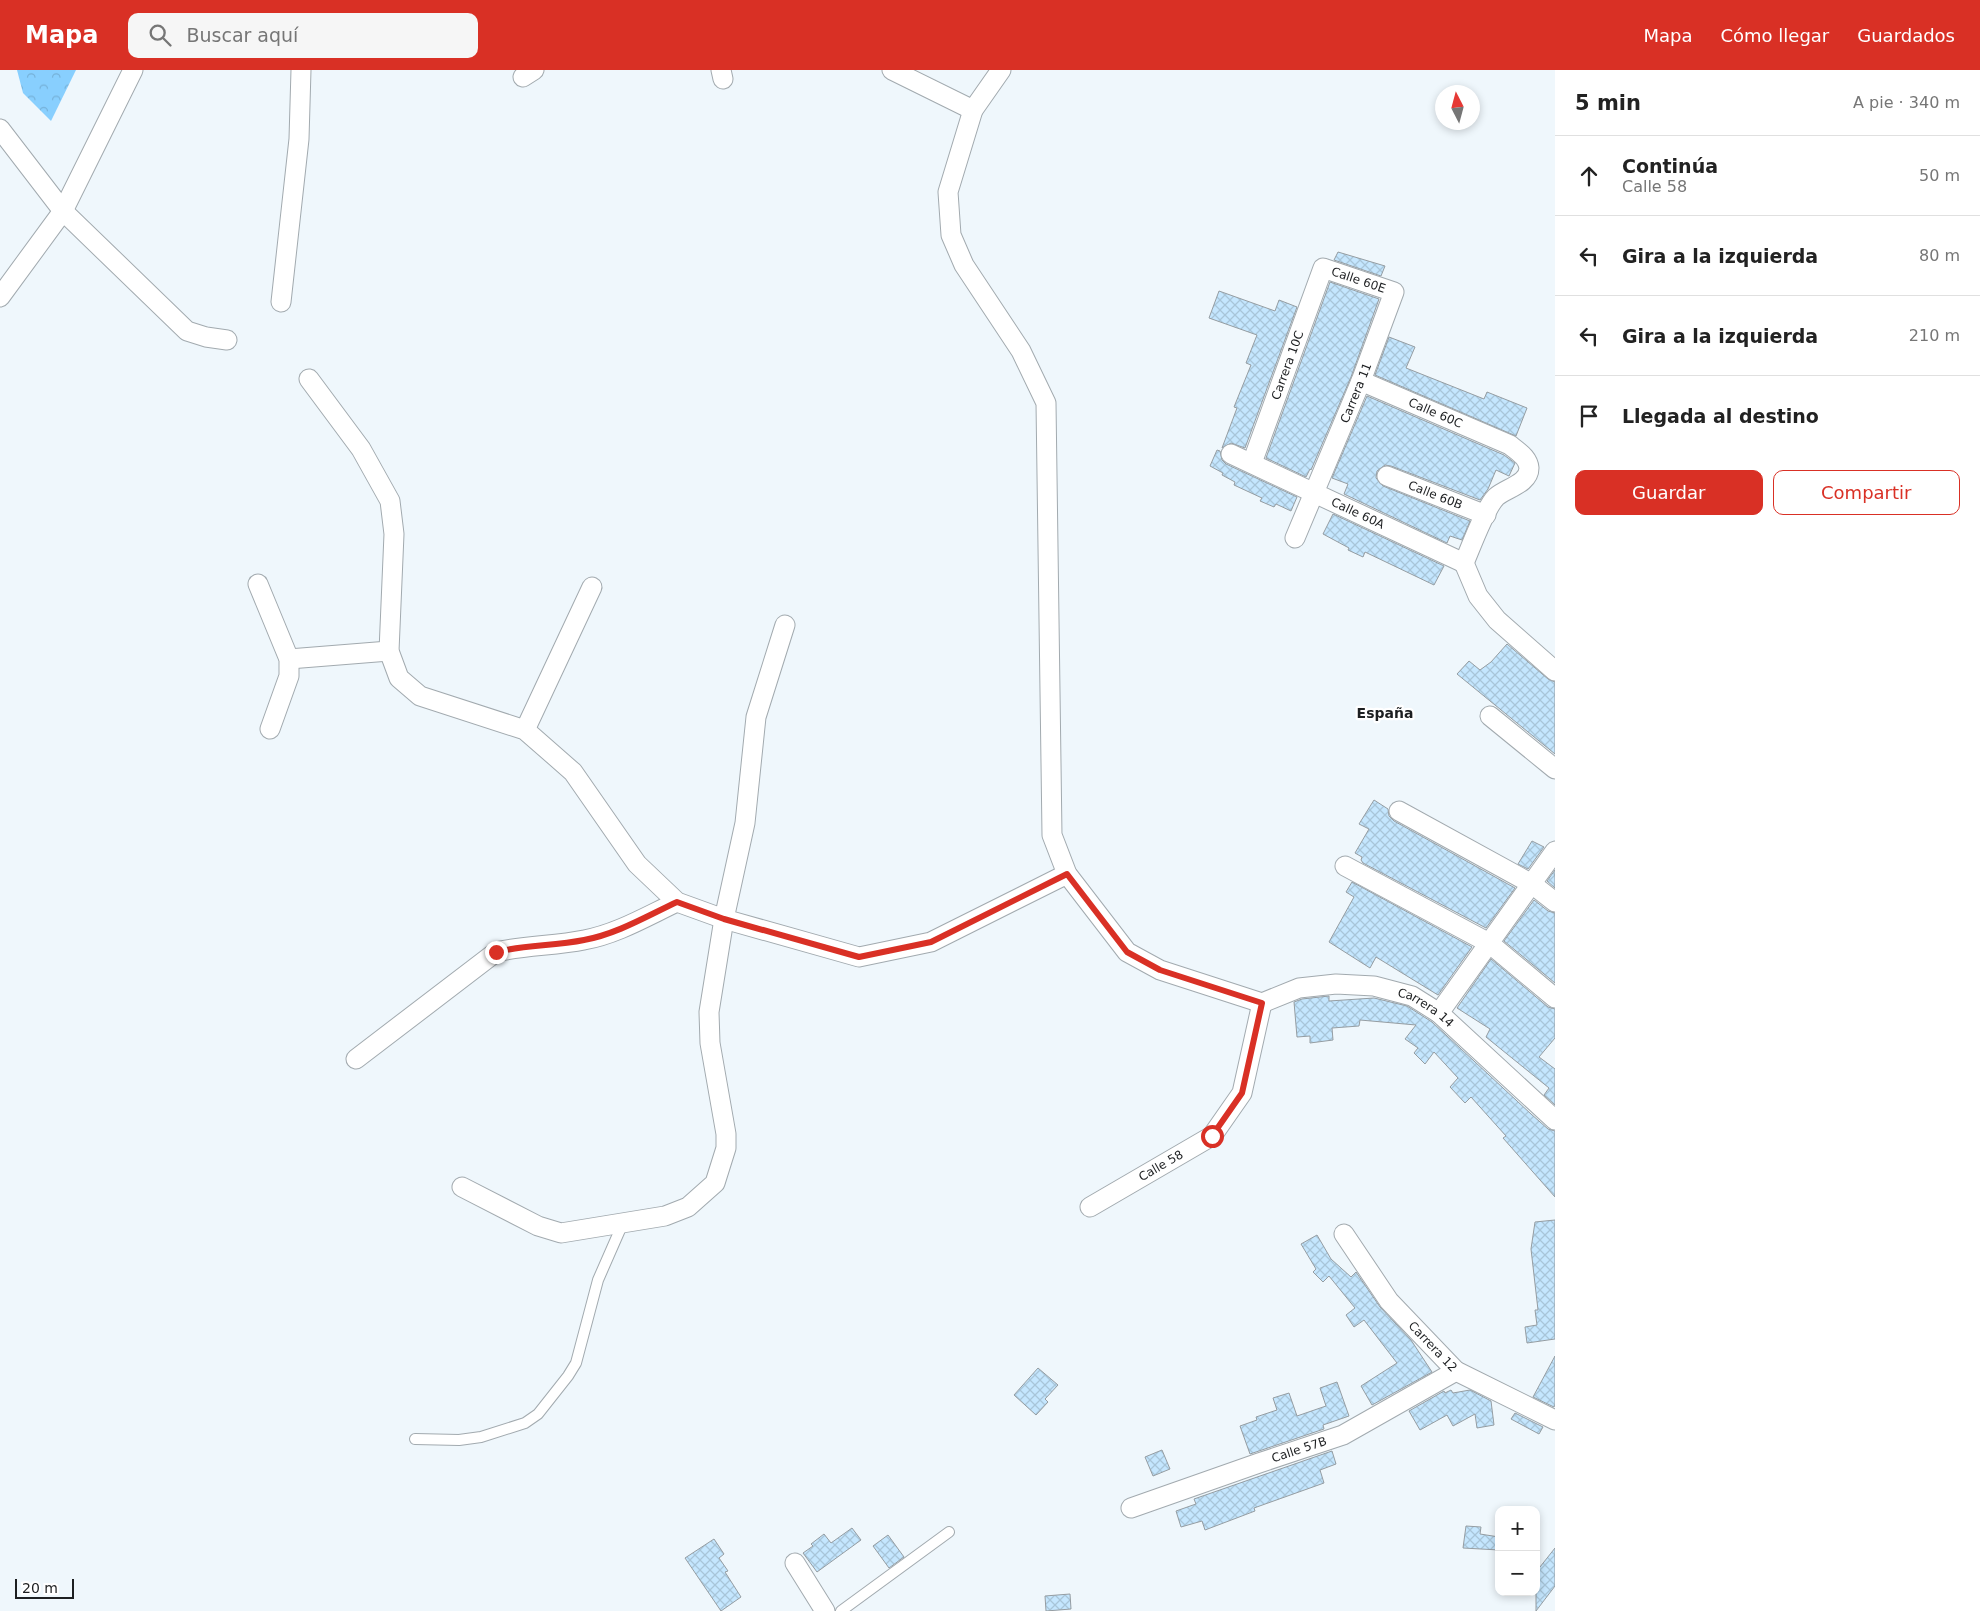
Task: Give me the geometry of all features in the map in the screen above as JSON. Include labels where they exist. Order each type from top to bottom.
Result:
[{"type":"street","points":[[0,297],[63,211],[133,70]]},
{"type":"street","points":[[281,302],[299,139],[301,70]]},
{"type":"street","points":[[892,70],[973,110]]},
{"type":"street","points":[[1001,70],[973,110],[948,192],[951,235],[964,265],[1021,351],[1046,403],[1052,835],[1067,874],[1127,952],[1160,970],[1262,1003]]},
{"type":"street","points":[[0,129],[63,211],[187,332],[227,340]]},
{"type":"street","name":"Calle 60E","points":[[1323,268],[1394,292]]},
{"type":"street","name":"Carrera 10C","points":[[1252,463],[1323,268]]},
{"type":"street","name":"Carrera 11","points":[[1295,538],[1361,381],[1394,292]]},
{"type":"street","points":[[309,379],[361,449],[390,501],[394,534],[389,652],[399,678],[420,696],[525,730],[573,772],[637,864],[677,902],[724,919],[859,957],[931,942],[1067,874]]},
{"type":"street","name":"Calle 60C","points":[[1361,381],[1510,446],[1527,459],[1529,469],[1524,480],[1496,498],[1486,514],[1464,563]]},
{"type":"street","name":"Calle 60A","points":[[1231,454],[1464,563]]},
{"type":"street","name":"Calle 60B","points":[[1387,476],[1486,514]]},
{"type":"street","points":[[1464,563],[1478,596],[1497,620],[1555,671]]},
{"type":"street","points":[[258,584],[288,659],[289,676],[270,728]]},
{"type":"street","points":[[525,730],[592,587]]},
{"type":"street","points":[[462,1186],[551,1231],[561,1233],[666,1216],[688,1207],[715,1183],[726,1148],[726,1134],[710,1043],[709,1012],[724,919],[745,823],[756,717],[785,625]]},
{"type":"street","points":[[288,659],[389,652]]},
{"type":"street","points":[[1490,716],[1555,769]]},
{"type":"street","points":[[1399,811],[1532,884],[1555,902]]},
{"type":"street","points":[[1439,1013],[1555,851]]},
{"type":"street","points":[[1345,866],[1489,943],[1555,998]]},
{"type":"street","points":[[356,1059],[496,952],[518,947],[583,940],[611,933],[677,902]]},
{"type":"street","name":"Carrera 14","points":[[1262,1003],[1299,988],[1336,984],[1374,986],[1412,996],[1439,1013],[1555,1120]]},
{"type":"street","name":"Calle 58","points":[[1090,1207],[1212,1136],[1242,1093],[1262,1003]]},
{"type":"street","name":"Carrera 12","points":[[1344,1234],[1389,1301],[1456,1371],[1555,1420]]},
{"type":"street","name":"Calle 57B","points":[[1131,1508],[1259,1462],[1343,1435],[1456,1371]]},
{"type":"street","points":[[795,1563],[825,1611]]},
{"type":"lane","points":[[415,1439],[459,1440],[481,1437],[525,1423],[538,1414],[576,1363],[598,1280],[623,1223]]},
{"type":"lane","points":[[841,1611],[948,1532]]},
{"type":"green space","points":[[17,70],[76,70],[51,121],[23,93]]},
{"type":"building","points":[[1338,252],[1385,266],[1381,276],[1334,260]]},
{"type":"building","points":[[1330,282],[1379,299],[1351,377],[1311,470],[1306,477],[1266,458]]},
{"type":"building","points":[[1219,291],[1275,311],[1279,300],[1297,307],[1245,448],[1231,443],[1222,448],[1237,408],[1234,407],[1251,365],[1246,363],[1257,335],[1209,318]]},
{"type":"building","points":[[1389,337],[1415,347],[1406,368],[1484,399],[1487,392],[1527,408],[1516,436],[1375,375]]},
{"type":"building","points":[[1367,396],[1504,455],[1515,463],[1509,476],[1496,470],[1488,489],[1480,500],[1391,466],[1385,465],[1377,471],[1376,478],[1383,486],[1470,521],[1462,540],[1450,536],[1447,543],[1344,494],[1348,484],[1332,478]]},
{"type":"building","points":[[1217,450],[1220,451],[1222,460],[1226,464],[1297,497],[1291,511],[1276,504],[1274,507],[1260,501],[1262,498],[1234,485],[1235,482],[1210,466]]},
{"type":"building","points":[[1333,514],[1444,566],[1434,585],[1365,552],[1363,557],[1323,534]]},
{"type":"building","points":[[1507,644],[1548,679],[1555,682],[1555,754],[1457,674],[1469,661],[1480,670],[1491,662]]},
{"type":"building","points":[[1374,800],[1388,809],[1389,816],[1394,821],[1515,888],[1486,928],[1363,863],[1362,857],[1355,853],[1369,829],[1359,824]]},
{"type":"building","points":[[1532,841],[1544,847],[1528,869],[1518,864]]},
{"type":"building","points":[[1555,870],[1555,888],[1547,881]]},
{"type":"building","points":[[1352,882],[1472,947],[1438,995],[1376,957],[1370,968],[1329,942],[1354,897],[1346,892]]},
{"type":"building","points":[[1534,900],[1548,911],[1555,913],[1555,983],[1504,941]]},
{"type":"building","points":[[1491,959],[1548,1007],[1555,1009],[1555,1038],[1539,1057],[1555,1069],[1555,1105],[1544,1095],[1549,1088],[1486,1037],[1490,1029],[1457,1008]]},
{"type":"building","points":[[1329,996],[1329,1001],[1374,998],[1407,1006],[1432,1022],[1531,1114],[1548,1129],[1555,1131],[1555,1197],[1503,1138],[1506,1136],[1471,1097],[1465,1103],[1450,1087],[1458,1078],[1434,1052],[1425,1064],[1414,1053],[1418,1048],[1405,1039],[1416,1025],[1360,1020],[1359,1026],[1332,1028],[1333,1040],[1310,1043],[1310,1036],[1297,1037],[1294,1002],[1302,999]]},
{"type":"building","points":[[1555,1220],[1555,1339],[1527,1343],[1525,1327],[1537,1325],[1535,1310],[1538,1310],[1531,1249],[1535,1222]]},
{"type":"building","points":[[1317,1235],[1331,1259],[1351,1277],[1356,1272],[1380,1307],[1411,1340],[1432,1372],[1372,1405],[1361,1386],[1397,1363],[1364,1320],[1354,1327],[1346,1315],[1355,1308],[1329,1276],[1323,1282],[1313,1272],[1316,1269],[1301,1244]]},
{"type":"building","points":[[1555,1356],[1555,1405],[1554,1407],[1533,1397]]},
{"type":"building","points":[[1038,1368],[1058,1385],[1045,1399],[1048,1402],[1036,1415],[1014,1395]]},
{"type":"building","points":[[1337,1382],[1349,1416],[1323,1425],[1324,1429],[1250,1454],[1240,1426],[1257,1420],[1256,1417],[1277,1410],[1273,1398],[1289,1393],[1297,1416],[1326,1406],[1320,1388]]},
{"type":"building","points":[[1451,1390],[1453,1393],[1470,1390],[1491,1401],[1494,1425],[1477,1428],[1475,1414],[1453,1426],[1447,1415],[1420,1430],[1409,1411],[1444,1391],[1445,1393]]},
{"type":"building","points":[[1515,1413],[1543,1427],[1539,1434],[1511,1419]]},
{"type":"building","points":[[1162,1450],[1170,1469],[1153,1476],[1145,1457]]},
{"type":"building","points":[[1332,1451],[1336,1464],[1320,1470],[1324,1483],[1254,1508],[1255,1511],[1205,1530],[1202,1521],[1181,1527],[1176,1511],[1196,1504],[1194,1499]]},
{"type":"building","points":[[1466,1526],[1481,1527],[1480,1534],[1495,1536],[1495,1550],[1463,1548]]},
{"type":"building","points":[[852,1528],[861,1540],[817,1572],[803,1553],[813,1546],[811,1544],[824,1534],[831,1543]]},
{"type":"building","points":[[888,1535],[904,1557],[889,1568],[873,1546]]},
{"type":"building","points":[[714,1539],[724,1554],[719,1558],[728,1571],[725,1572],[741,1597],[721,1611],[685,1558]]},
{"type":"building","points":[[1555,1548],[1555,1586],[1536,1611],[1536,1596],[1540,1596],[1540,1567]]},
{"type":"building","points":[[1070,1594],[1071,1609],[1046,1611],[1045,1596]]},
{"type":"district","name":"España","points":[[1385,713]]},
{"type":"route","points":[[496,952],[518,947],[583,940],[611,933],[677,902],[724,919],[859,957],[931,942],[1067,874],[1127,952],[1160,970],[1262,1003],[1242,1093],[1212,1136]]}]
